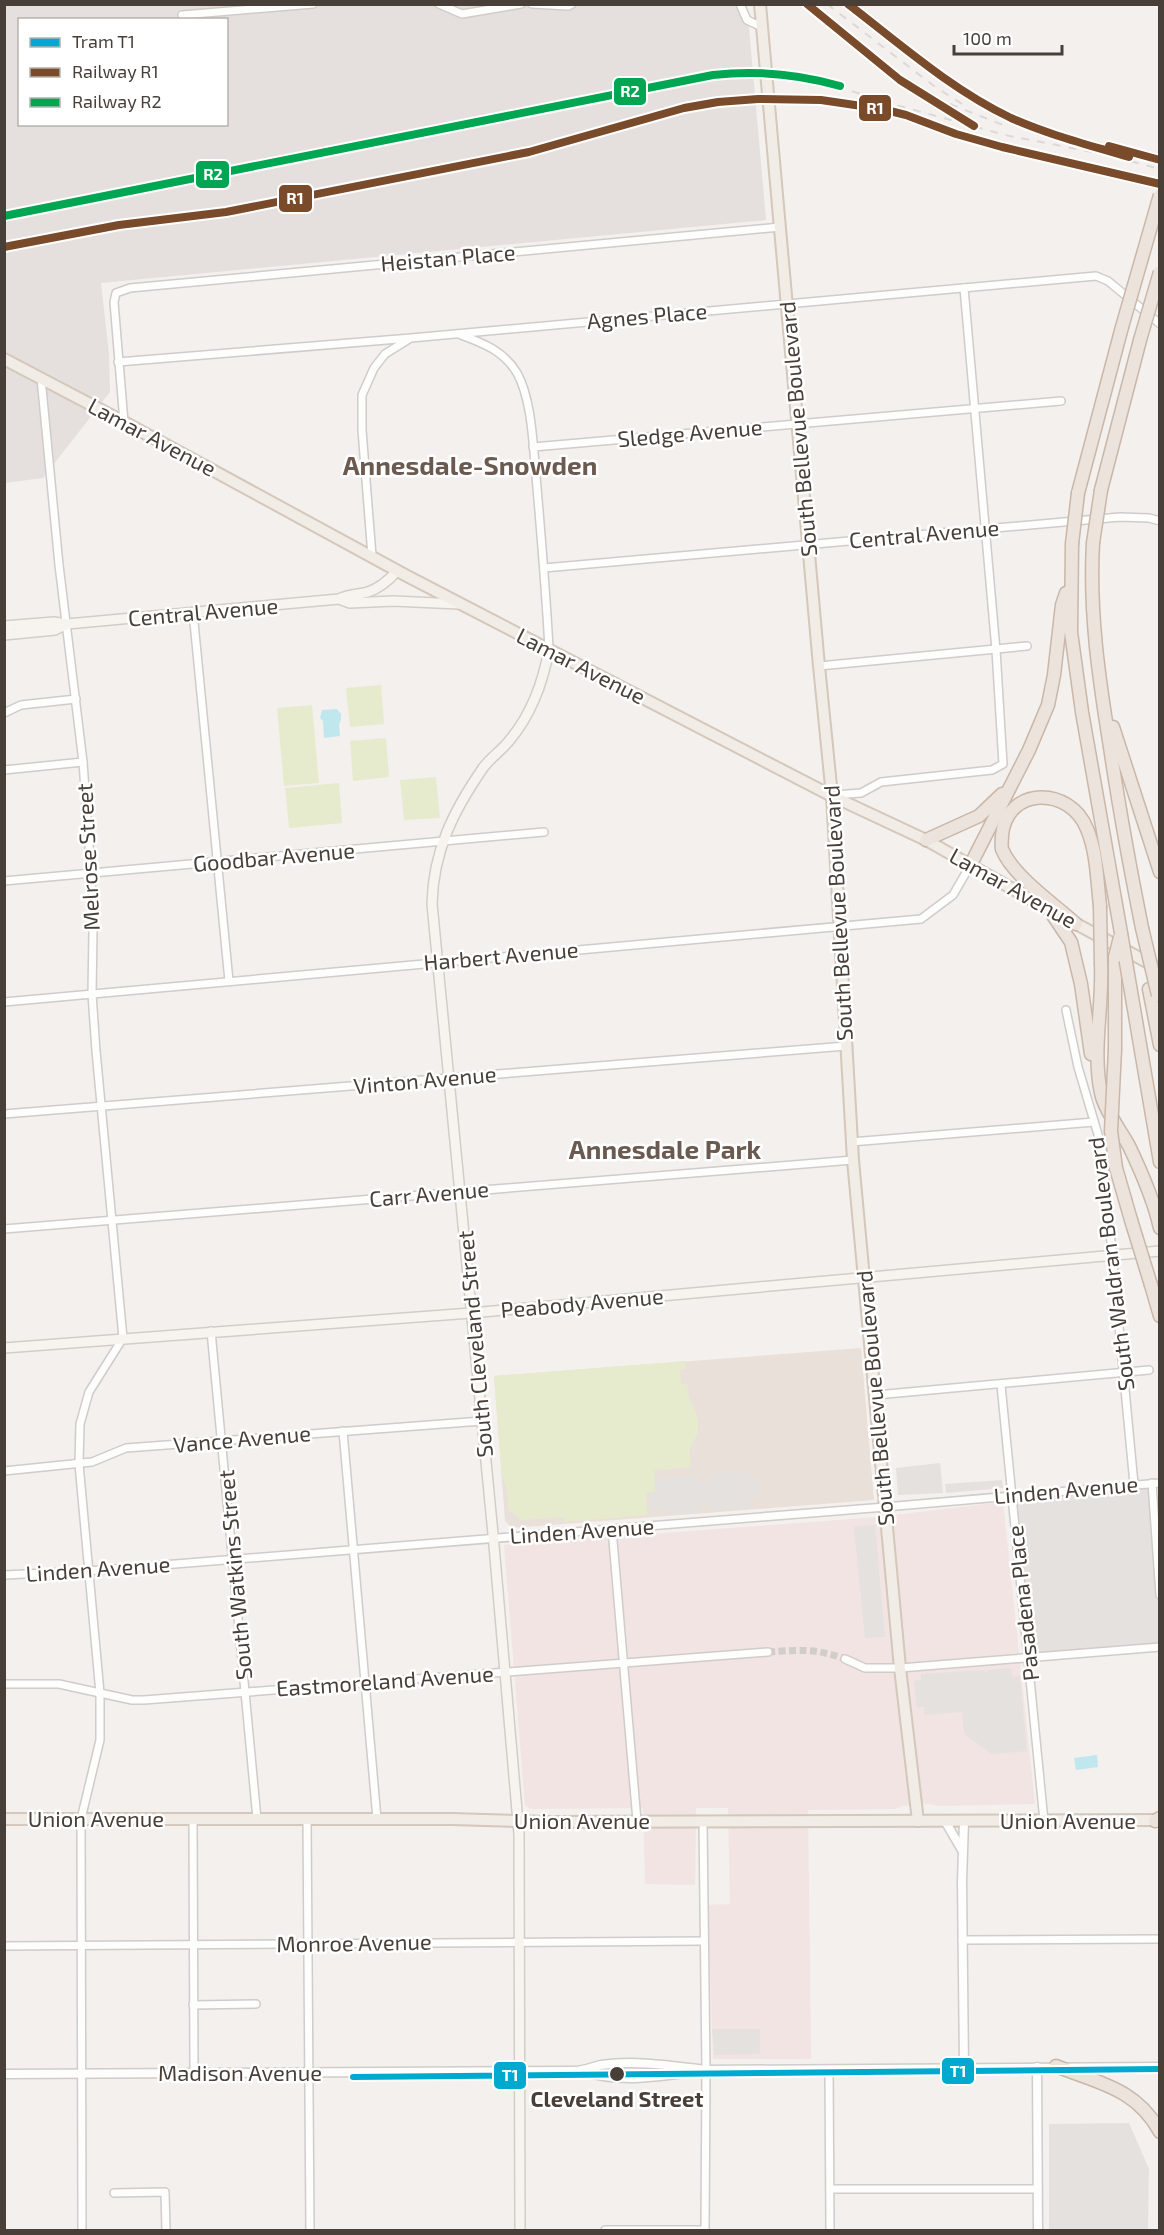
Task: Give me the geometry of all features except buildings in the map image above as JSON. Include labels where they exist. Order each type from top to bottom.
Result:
[{"type":"highway","points":[[1160,195],[1092,432],[1078,493],[1070,584],[1074,655],[1160,1162]]},
{"type":"highway","points":[[1160,272],[1101,490],[1093,543],[1091,600],[1100,686],[1126,848],[1156,994],[1160,1046]]},
{"type":"highway","points":[[971,864],[1029,750],[1048,705],[1062,605],[1070,584]]},
{"type":"highway","points":[[1100,686],[1160,872]]},
{"type":"highway","points":[[926,840],[979,816],[1010,786]]},
{"type":"highway","points":[[1076,924],[1012,867],[1001,847],[1003,823],[1018,805],[1034,797],[1059,800],[1070,806],[1079,815],[1087,829],[1091,843],[1100,906],[1102,987],[1097,1052],[1101,1095]]},
{"type":"highway","points":[[1048,908],[1071,942],[1101,1095],[1130,1148],[1158,1222]]},
{"type":"highway","points":[[1121,933],[1115,957],[1115,1049],[1111,1131],[1116,1167],[1160,1316]]},
{"type":"highway","points":[[1056,2067],[1100,2081],[1122,2092],[1144,2110],[1160,2132]]},
{"type":"main road","name":"South Bellevue Boulevard","points":[[760,4],[832,796],[851,1142],[900,1668],[918,1821]]},
{"type":"main road","name":"Lamar Avenue","points":[[4,359],[460,604],[832,796],[926,840],[1160,969]]},
{"type":"main road","name":"Central Avenue","points":[[4,626],[54,622],[68,624],[339,599],[349,594],[366,593],[381,586],[397,571]]},
{"type":"main road","name":"Central Avenue","points":[[339,599],[350,603],[403,601],[460,604]]},
{"type":"main road","name":"Central Avenue","points":[[4,635],[55,630],[68,624]]},
{"type":"main road","name":"South Cleveland Street","points":[[520,2230],[518,1821],[432,885],[442,842],[461,802],[485,766],[509,741],[529,710],[544,677],[549,649]]},
{"type":"main road","name":"Peabody Avenue","points":[[4,1348],[471,1312],[1160,1251]]},
{"type":"main road","name":"Union Avenue","points":[[4,1819],[964,1822],[1158,1820]]},
{"type":"street","points":[[182,15],[314,4]]},
{"type":"street","points":[[439,4],[462,14],[520,4]]},
{"type":"street","points":[[532,4],[568,6],[572,4]]},
{"type":"street","points":[[740,4],[747,20],[762,27]]},
{"type":"street","name":"Heistan Place","points":[[118,362],[114,302],[116,293],[130,288],[780,227]]},
{"type":"street","name":"Agnes Place","points":[[118,362],[1096,276],[1108,281],[1160,324]]},
{"type":"street","points":[[832,796],[855,795],[881,782],[992,770],[1003,764],[996,650],[964,288]]},
{"type":"street","points":[[458,333],[493,347],[516,372],[525,395],[533,447],[549,649]]},
{"type":"street","points":[[372,556],[362,430],[362,395],[374,368],[385,354],[411,338]]},
{"type":"street","points":[[118,362],[124,422]]},
{"type":"street","name":"Melrose Street","points":[[41,378],[59,565],[68,624],[82,762],[91,873],[92,994],[100,1106],[123,1338]]},
{"type":"street","name":"Sledge Avenue","points":[[533,447],[1062,400]]},
{"type":"street","name":"Central Avenue","points":[[544,568],[1120,517],[1149,518],[1160,521]]},
{"type":"street","points":[[193,612],[229,981]]},
{"type":"street","points":[[819,666],[1027,646]]},
{"type":"street","points":[[4,713],[21,705],[76,699]]},
{"type":"street","points":[[4,770],[82,762]]},
{"type":"street","name":"Goodbar Avenue","points":[[4,881],[544,832]]},
{"type":"street","name":"Harbert Avenue","points":[[4,1002],[921,919],[953,895],[971,864]]},
{"type":"street","name":"South Waldran Boulevard","points":[[1066,1010],[1078,1067],[1102,1148],[1134,1484]]},
{"type":"street","name":"Vinton Avenue","points":[[4,1114],[846,1046]]},
{"type":"street","points":[[851,1142],[1094,1122]]},
{"type":"street","name":"Carr Avenue","points":[[4,1229],[853,1160]]},
{"type":"street","name":"South Watkins Street","points":[[212,1331],[257,1819]]},
{"type":"street","points":[[82,2230],[81,1819],[100,1740],[100,1693],[79,1464],[80,1424],[89,1392],[123,1338]]},
{"type":"street","points":[[876,1395],[1149,1370]]},
{"type":"street","name":"Pasadena Place","points":[[1001,1385],[1044,1821]]},
{"type":"street","name":"Vance Avenue","points":[[4,1471],[92,1462],[126,1448],[482,1421]]},
{"type":"street","points":[[343,1431],[377,1819]]},
{"type":"street","points":[[1156,1483],[1160,1595]]},
{"type":"street","name":"Linden Avenue","points":[[4,1575],[88,1571],[1156,1483]]},
{"type":"street","points":[[612,1529],[637,1821]]},
{"type":"street","points":[[845,1659],[865,1668],[900,1668],[1160,1647]]},
{"type":"street","name":"Eastmoreland Avenue","points":[[4,1684],[59,1684],[132,1700],[144,1700],[768,1652]]},
{"type":"street","points":[[193,1819],[194,2072]]},
{"type":"street","points":[[307,1820],[306,1944],[310,2230]]},
{"type":"street","points":[[605,2230],[705,2230],[703,1821]]},
{"type":"street","points":[[945,1821],[962,1850]]},
{"type":"street","points":[[964,1822],[962,1850],[964,2067]]},
{"type":"street","points":[[962,1940],[1160,1939]]},
{"type":"street","name":"Monroe Avenue","points":[[4,1946],[704,1941]]},
{"type":"street","points":[[193,2005],[256,2004]]},
{"type":"street","name":"Madison Avenue","points":[[4,2074],[518,2072],[583,2071],[602,2065],[653,2065],[706,2070],[1160,2067]]},
{"type":"street","points":[[1037,2067],[1038,2230]]},
{"type":"street","points":[[829,2069],[830,2230]]},
{"type":"street","points":[[830,2189],[1037,2189]]},
{"type":"street","points":[[114,2193],[165,2192],[166,2230]]},
{"type":"shaded area","points":[[4,5],[747,5],[766,220],[101,283],[109,354],[110,392],[43,478],[5,483]]},
{"type":"shaded area","points":[[861,1348],[874,1500],[512,1528],[505,1521],[494,1376]]},
{"type":"shaded area","points":[[940,1463],[943,1493],[898,1495],[896,1468]]},
{"type":"shaded area","points":[[747,1471],[748,1478],[757,1478],[759,1497],[749,1498],[750,1507],[711,1510],[710,1504],[698,1505],[698,1512],[669,1514],[668,1508],[650,1509],[649,1494],[657,1493],[656,1479],[697,1475],[698,1482],[709,1481],[709,1475]]},
{"type":"shaded area","points":[[1002,1480],[1003,1488],[946,1493],[945,1484]]},
{"type":"shaded area","points":[[1152,1483],[1159,1595],[1159,1647],[1029,1659],[1011,1495]]},
{"type":"shaded area","points":[[1003,1502],[1035,1804],[938,1806],[930,1804],[901,1806],[896,1809],[808,1810],[811,2059],[713,2059],[708,1905],[730,1904],[728,1808],[696,1808],[695,1885],[645,1884],[643,1808],[531,1809],[525,1805],[504,1545],[877,1517]]},
{"type":"shaded area","points":[[875,1525],[885,1637],[865,1638],[854,1527]]},
{"type":"shaded area","points":[[1011,1668],[1012,1677],[1020,1676],[1027,1751],[992,1754],[964,1732],[962,1712],[924,1715],[924,1707],[917,1707],[914,1681],[921,1680],[921,1674],[984,1670],[986,1673],[988,1670]]},
{"type":"shaded area","points":[[712,2029],[760,2029],[760,2054],[714,2055]]},
{"type":"shaded area","points":[[1129,2123],[1149,2169],[1148,2230],[1049,2230],[1049,2124]]},
{"type":"green space","points":[[381,685],[384,724],[350,727],[346,688]]},
{"type":"green space","points":[[312,705],[319,783],[284,786],[277,708]]},
{"type":"green space","points":[[386,738],[389,777],[353,781],[350,741]]},
{"type":"green space","points":[[436,777],[440,818],[404,820],[400,780]]},
{"type":"green space","points":[[339,783],[342,823],[289,828],[285,788]]},
{"type":"green space","points":[[685,1361],[686,1369],[680,1370],[681,1384],[687,1384],[689,1398],[698,1423],[697,1435],[689,1450],[691,1467],[654,1470],[655,1492],[646,1493],[647,1515],[564,1522],[564,1517],[522,1520],[509,1510],[507,1489],[502,1476],[494,1376]]},
{"type":"water","points":[[337,709],[341,714],[340,736],[324,738],[323,721],[320,718],[322,710]]},
{"type":"water","points":[[1097,1755],[1098,1767],[1076,1770],[1074,1758]]},
{"type":"tunnel","points":[[768,1652],[816,1651],[845,1659]]},
{"type":"tram line","name":"T1","points":[[353,2077],[1160,2069]]},
{"type":"tram line","points":[[353,2077],[637,2075]]},
{"type":"railway","points":[[807,4],[900,80],[957,117]]},
{"type":"railway","points":[[827,4],[934,86],[962,104]]},
{"type":"railway","points":[[848,4],[954,83],[1010,116],[1073,141]]},
{"type":"railway","points":[[4,216],[703,77],[747,72],[814,79],[889,103],[1005,135],[1107,155],[1160,169]]},
{"type":"railway","points":[[4,247],[119,225],[226,212],[529,152],[684,108],[718,102],[758,99],[821,100],[882,109],[1002,147],[1160,184]]},
{"type":"railway","points":[[950,104],[1003,125]]},
{"type":"railway","points":[[1064,133],[1160,160]]},
{"type":"rail line","name":"R1","points":[[807,4],[900,80],[974,126]]},
{"type":"rail line","name":"R1","points":[[848,4],[927,66],[989,107],[1040,130],[1129,157]]},
{"type":"rail line","name":"R2","points":[[4,216],[713,75],[777,74],[840,86]]},
{"type":"rail line","name":"R1","points":[[4,247],[119,225],[226,212],[529,152],[684,108],[718,102],[758,99],[821,100],[882,109],[1002,147],[1160,184]]},
{"type":"rail line","name":"R1","points":[[1109,146],[1160,160]]},
{"type":"place","name":"Cleveland Street","points":[[617,2074]]},
{"type":"district","name":"Annesdale-Snowden","points":[[470,466]]},
{"type":"district","name":"Annesdale Park","points":[[665,1150]]}]
